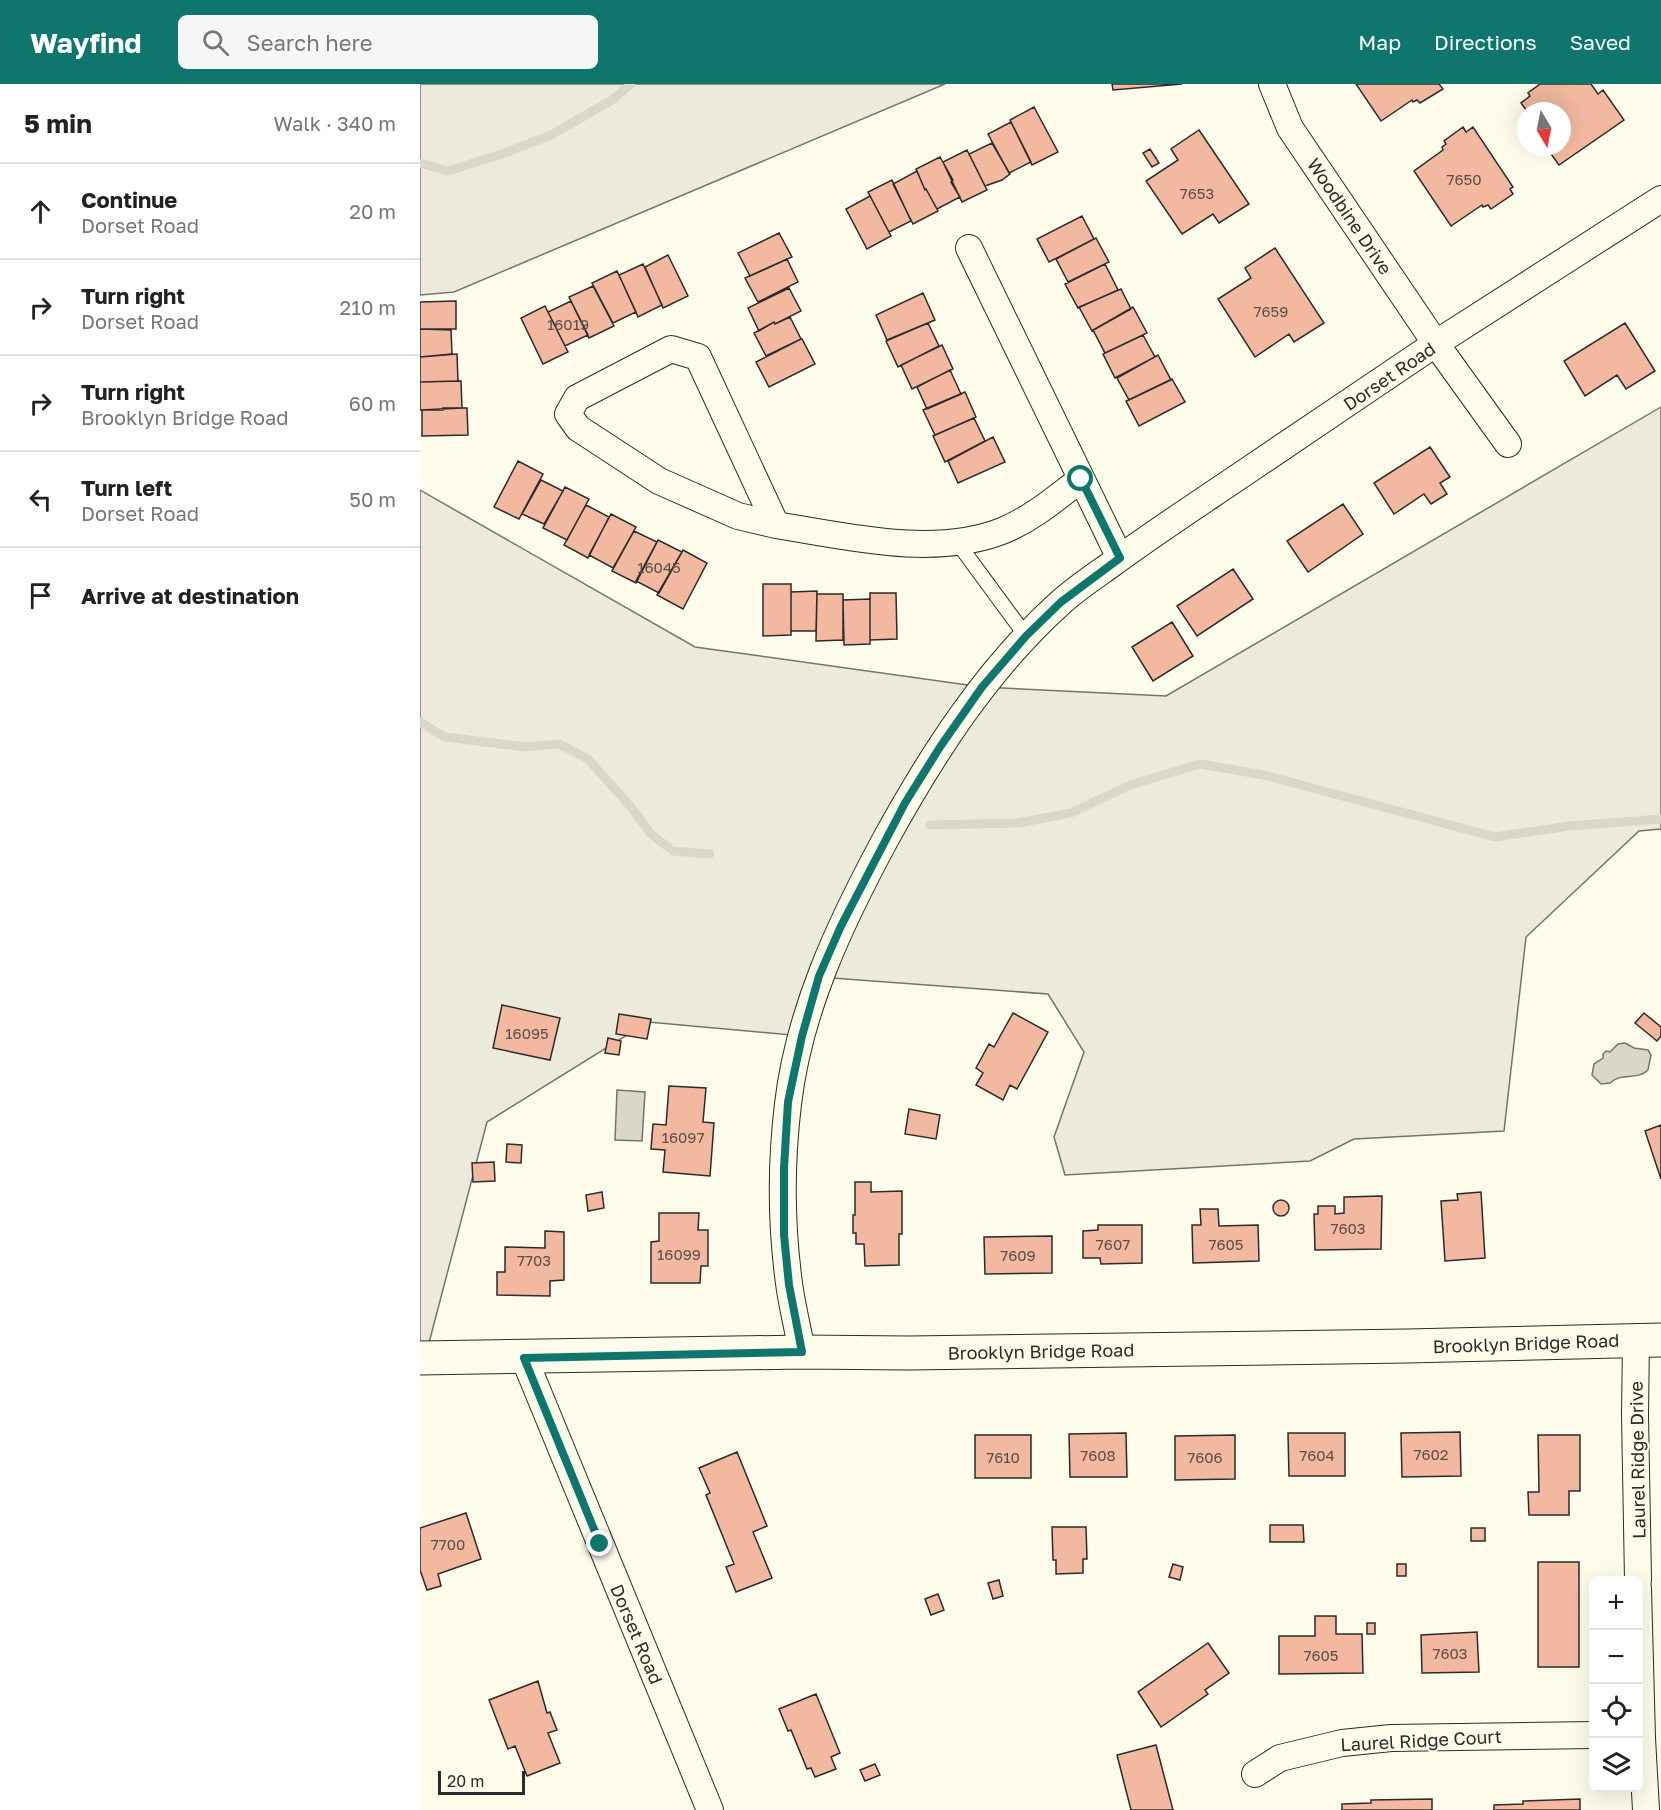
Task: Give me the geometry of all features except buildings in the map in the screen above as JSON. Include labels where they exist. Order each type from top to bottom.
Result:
[{"type":"street","name":"Woodbine Drive","points":[[1272,84],[1290,128],[1436,344],[1508,444]]},
{"type":"street","name":"Dorset Road","points":[[802,1352],[789,1285],[784,1235],[784,1168],[788,1102],[802,1036],[819,976],[841,926],[905,803],[940,747],[982,687],[1026,636],[1061,602],[1120,558],[1436,344],[1661,199]]},
{"type":"street","points":[[969,248],[1120,558]]},
{"type":"street","points":[[776,525],[698,357],[671,349],[577,398],[568,414],[578,428],[659,481],[738,516],[776,525],[883,541],[938,544],[957,542],[1001,531],[1035,514],[1081,479]]},
{"type":"street","name":"Brooklyn Bridge Road","points":[[420,1358],[1407,1346],[1649,1340]]},
{"type":"street","name":"Laurel Ridge Drive","points":[[1638,1576],[1635,1415],[1649,1340]]},
{"type":"street","name":"Dorset Road","points":[[524,1358],[710,1810]]},
{"type":"street","points":[[1639,1630],[1639,1684]]},
{"type":"street","name":"Laurel Ridge Court","points":[[1254,1774],[1280,1758],[1342,1743],[1391,1738],[1589,1735]]},
{"type":"street","points":[[1643,1774],[1646,1810]]},
{"type":"lane","points":[[957,542],[1026,636]]},
{"type":"shaded area","points":[[420,84],[945,84],[454,292],[420,295]]},
{"type":"shaded area","points":[[1661,407],[1661,829],[1639,831],[1526,937],[1504,1131],[1354,1139],[1310,1161],[1065,1175],[1054,1137],[1084,1052],[1048,994],[819,977],[802,1036],[648,1022],[487,1122],[425,1358],[420,1358],[420,490],[695,647],[982,687],[1166,696]]},
{"type":"shaded area","points":[[1625,1043],[1634,1048],[1648,1050],[1651,1055],[1648,1070],[1639,1075],[1601,1084],[1592,1075],[1594,1064],[1603,1058],[1606,1051],[1610,1052],[1618,1044]]},
{"type":"shaded area","points":[[617,1090],[645,1092],[642,1141],[615,1140]]},
{"type":"waterway","points":[[420,163],[448,171],[502,154],[551,135],[612,100],[631,84]]},
{"type":"waterway","points":[[420,722],[445,737],[525,747],[559,744],[588,759],[631,807],[651,834],[673,851],[710,854]]},
{"type":"waterway","points":[[930,825],[1018,823],[1071,813],[1130,785],[1200,764],[1264,775],[1495,837],[1569,826],[1661,819]]},
{"type":"route","points":[[600,1544],[524,1358],[802,1352],[789,1285],[784,1235],[784,1168],[788,1102],[802,1036],[819,976],[841,926],[905,803],[940,747],[982,687],[1026,636],[1061,602],[1120,558],[1081,479]]}]
